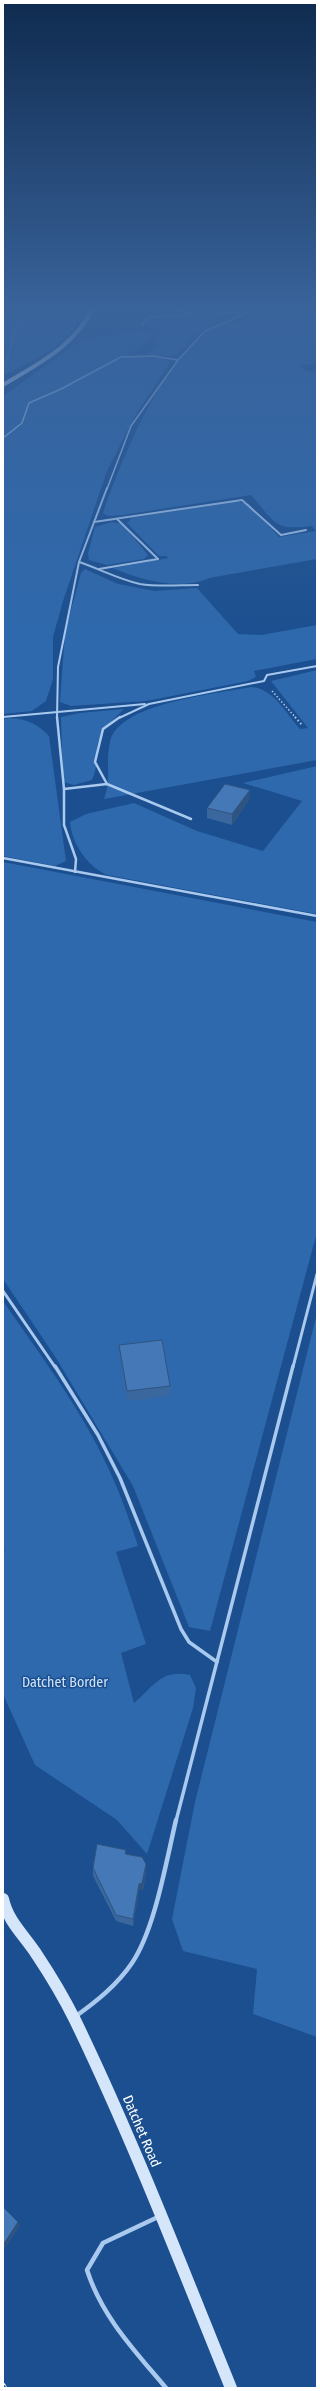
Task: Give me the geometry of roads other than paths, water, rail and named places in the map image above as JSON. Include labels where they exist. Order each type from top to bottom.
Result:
[{"type":"main road","name":"Datchet Road","points":[[3,1899],[4,1914],[37,1954],[74,2018],[112,2098],[231,2388]]},
{"type":"lane","points":[[3,438],[22,423],[24,418]]},
{"type":"lane","points":[[75,872],[76,860],[64,825],[64,789],[56,712],[58,667],[79,562],[131,426],[137,418]]},
{"type":"lane","points":[[94,522],[242,500],[281,535],[306,530]]},
{"type":"lane","points":[[100,569],[158,559],[117,519]]},
{"type":"lane","points":[[79,562],[100,569],[108,575],[141,584],[198,585]]},
{"type":"lane","points":[[3,717],[149,704],[264,681],[267,675],[317,666]]},
{"type":"lane","points":[[107,784],[95,762],[103,729],[126,713],[149,704]]},
{"type":"lane","points":[[64,789],[107,784],[191,819]]},
{"type":"lane","points":[[3,858],[317,916]]},
{"type":"lane","points":[[74,2018],[108,1992],[127,1970],[146,1938],[317,1274]]},
{"type":"lane","points":[[3,1292],[67,1385],[110,1457],[127,1493],[181,1629],[189,1642],[217,1662]]},
{"type":"lane","points":[[161,2215],[103,2243],[87,2270],[92,2290],[118,2330],[166,2388]]},
{"type":"park label","name":"Datchet Border","points":[[65,1682]]}]
